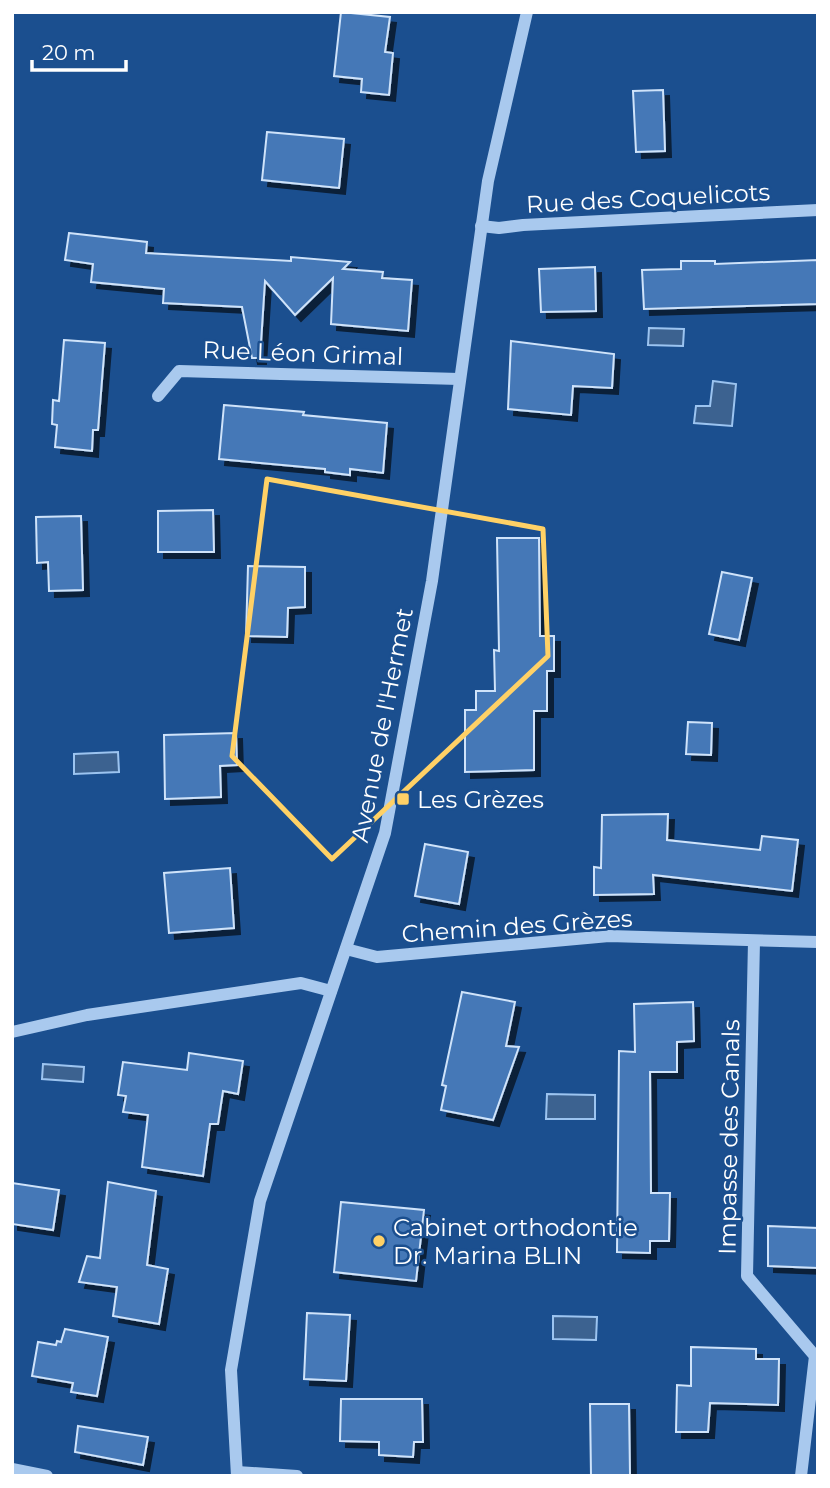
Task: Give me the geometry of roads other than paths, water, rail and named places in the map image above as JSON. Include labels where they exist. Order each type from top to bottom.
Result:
[{"type":"street","name":"Avenue de l'Hermet","points":[[237,1474],[231,1370],[260,1201],[385,833],[432,581],[488,181],[527,12]]},
{"type":"street","name":"Rue des Coquelicots","points":[[481,226],[499,228],[818,210]]},
{"type":"street","name":"Rue Léon Grimal","points":[[158,396],[179,371],[459,379]]},
{"type":"street","name":"Chemin des Grèzes","points":[[346,949],[377,957],[609,936],[818,942]]},
{"type":"street","name":"Impasse des Canals","points":[[754,941],[747,1276],[815,1356],[801,1476]]},
{"type":"street","points":[[12,1032],[87,1015],[301,983],[331,991]]},
{"type":"street","points":[[12,1469],[47,1476]]},
{"type":"street","points":[[237,1474],[297,1476]]},
{"type":"water","points":[[649,328],[684,329],[683,346],[648,345]]},
{"type":"water","points":[[713,381],[736,384],[732,426],[694,423],[696,406],[710,406]]},
{"type":"water","points":[[118,752],[119,772],[74,774],[74,754]]},
{"type":"water","points":[[43,1064],[84,1067],[83,1082],[42,1079]]},
{"type":"water","points":[[547,1094],[595,1095],[595,1119],[546,1119]]},
{"type":"water","points":[[553,1316],[597,1317],[596,1340],[553,1339]]},
{"type":"place","name":"Les Grèzes","points":[[403,799]]},
{"type":"place","name":"Cabinet orthodontie Dr. Marina BLIN","points":[[379,1241]]}]
